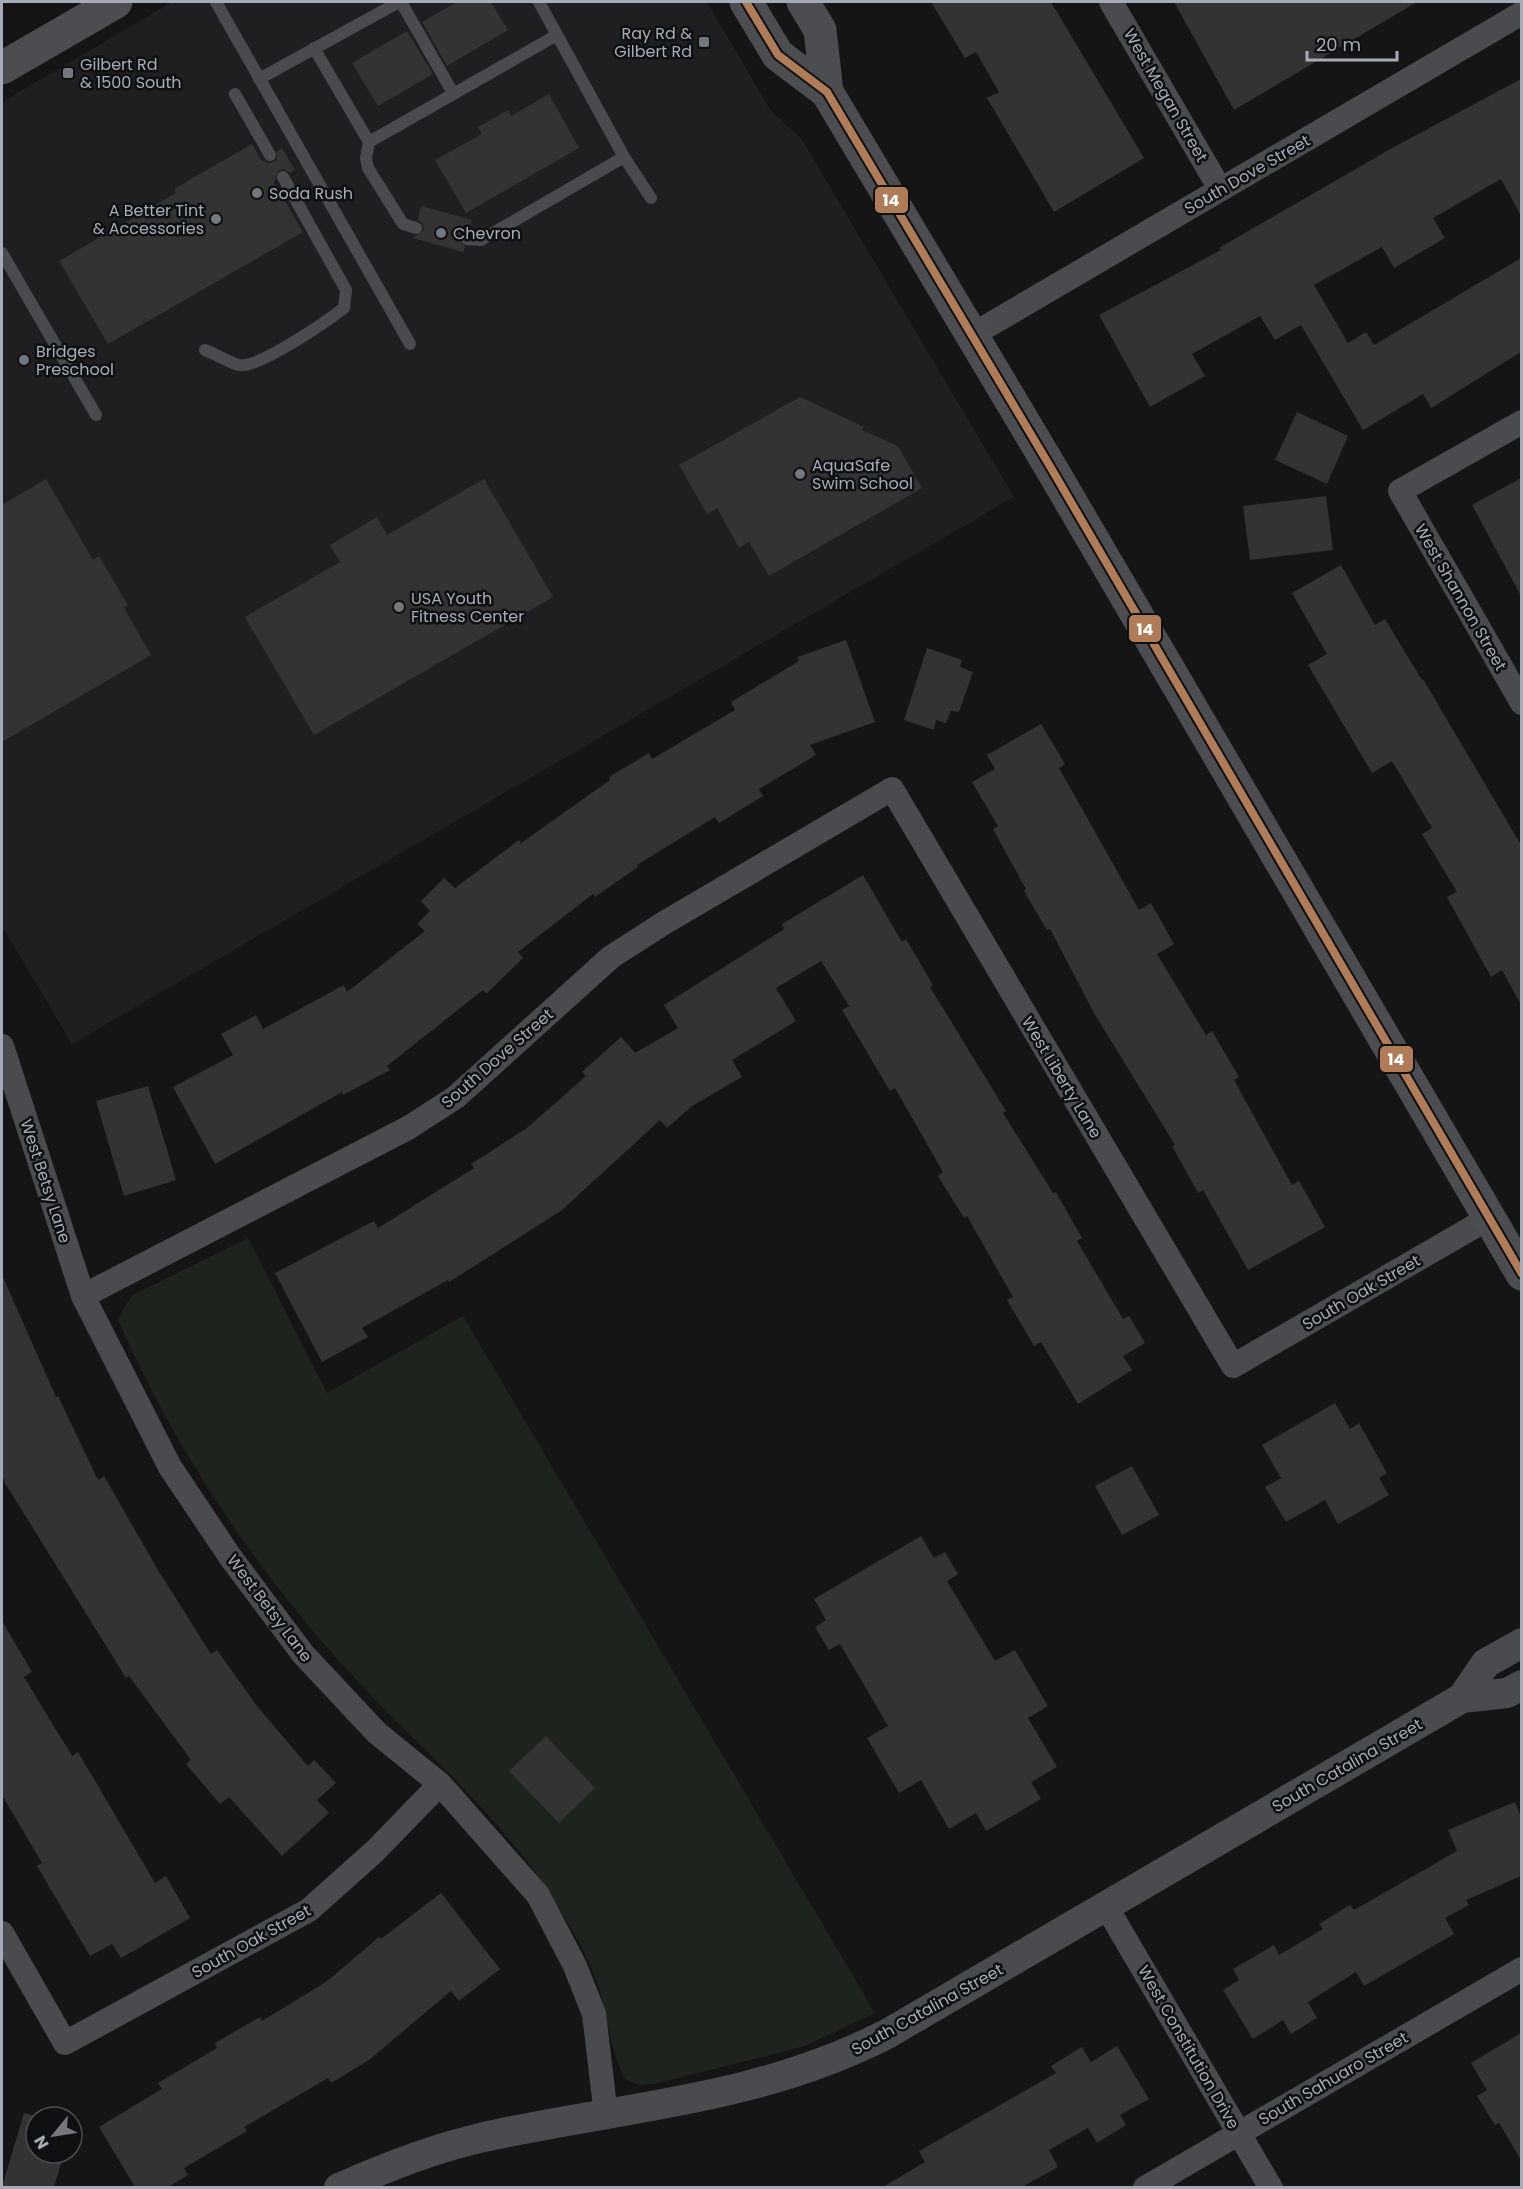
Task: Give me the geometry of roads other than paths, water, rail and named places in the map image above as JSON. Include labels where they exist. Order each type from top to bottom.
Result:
[{"type":"main road","points":[[2,68],[116,2]]},
{"type":"main road","points":[[746,2],[778,55],[827,92],[972,335],[1521,1274]]},
{"type":"main road","points":[[803,2],[820,30],[827,92]]},
{"type":"street","name":"West Megan Street","points":[[1111,2],[1220,189]]},
{"type":"street","name":"South Dove Street","points":[[972,335],[1220,189],[1515,10]]},
{"type":"street","name":"West Shannon Street","points":[[1521,422],[1400,491],[1521,702]]},
{"type":"street","name":"South Dove Street","points":[[83,1296],[408,1128],[456,1097],[611,957],[664,923],[892,789]]},
{"type":"street","name":"West Liberty Lane","points":[[892,789],[1233,1366]]},
{"type":"street","name":"West Betsy Lane","points":[[2,1046],[83,1296],[170,1467],[231,1558],[303,1654],[377,1733],[440,1784],[538,1895],[575,1966],[594,2014],[606,2115]]},
{"type":"street","name":"South Oak Street","points":[[1233,1366],[1489,1218]]},
{"type":"street","name":"South Catalina Street","points":[[1462,1698],[1486,1663],[1521,1643]]},
{"type":"street","name":"South Catalina Street","points":[[339,2187],[384,2169],[479,2139],[734,2091],[844,2056],[887,2034],[1462,1698],[1507,1693],[1521,1685]]},
{"type":"street","name":"South Oak Street","points":[[2,1933],[65,2043],[309,1910],[375,1851],[440,1784]]},
{"type":"street","name":"West Constitution Drive","points":[[1106,1906],[1271,2187]]},
{"type":"street","name":"South Sahuaro Street","points":[[1145,2187],[1521,1969]]},
{"type":"lane","points":[[216,2],[410,344]]},
{"type":"lane","points":[[259,79],[400,2],[453,93]]},
{"type":"lane","points":[[539,2],[624,157],[651,198]]},
{"type":"lane","points":[[369,142],[557,35]]},
{"type":"lane","points":[[314,48],[369,142],[366,158],[368,168],[403,224],[416,228]]},
{"type":"lane","points":[[235,94],[270,155]]},
{"type":"lane","points":[[467,239],[481,240],[624,157]]},
{"type":"lane","points":[[205,350],[241,365],[256,362],[321,325],[344,308],[346,290],[283,177]]},
{"type":"lane","points":[[2,253],[96,415]]},
{"type":"place","name":"Ray Rd & Gilbert Rd","points":[[704,42]]},
{"type":"place","name":"Gilbert Rd & 1500 South","points":[[68,73]]},
{"type":"place","name":"Soda Rush","points":[[257,193]]},
{"type":"place","name":"A Better Tint & Accessories","points":[[216,219]]},
{"type":"place","name":"Chevron","points":[[441,233]]},
{"type":"place","name":"Bridges Preschool","points":[[24,360]]},
{"type":"place","name":"AquaSafe Swim School","points":[[800,474]]},
{"type":"place","name":"USA Youth Fitness Center","points":[[399,607]]}]
